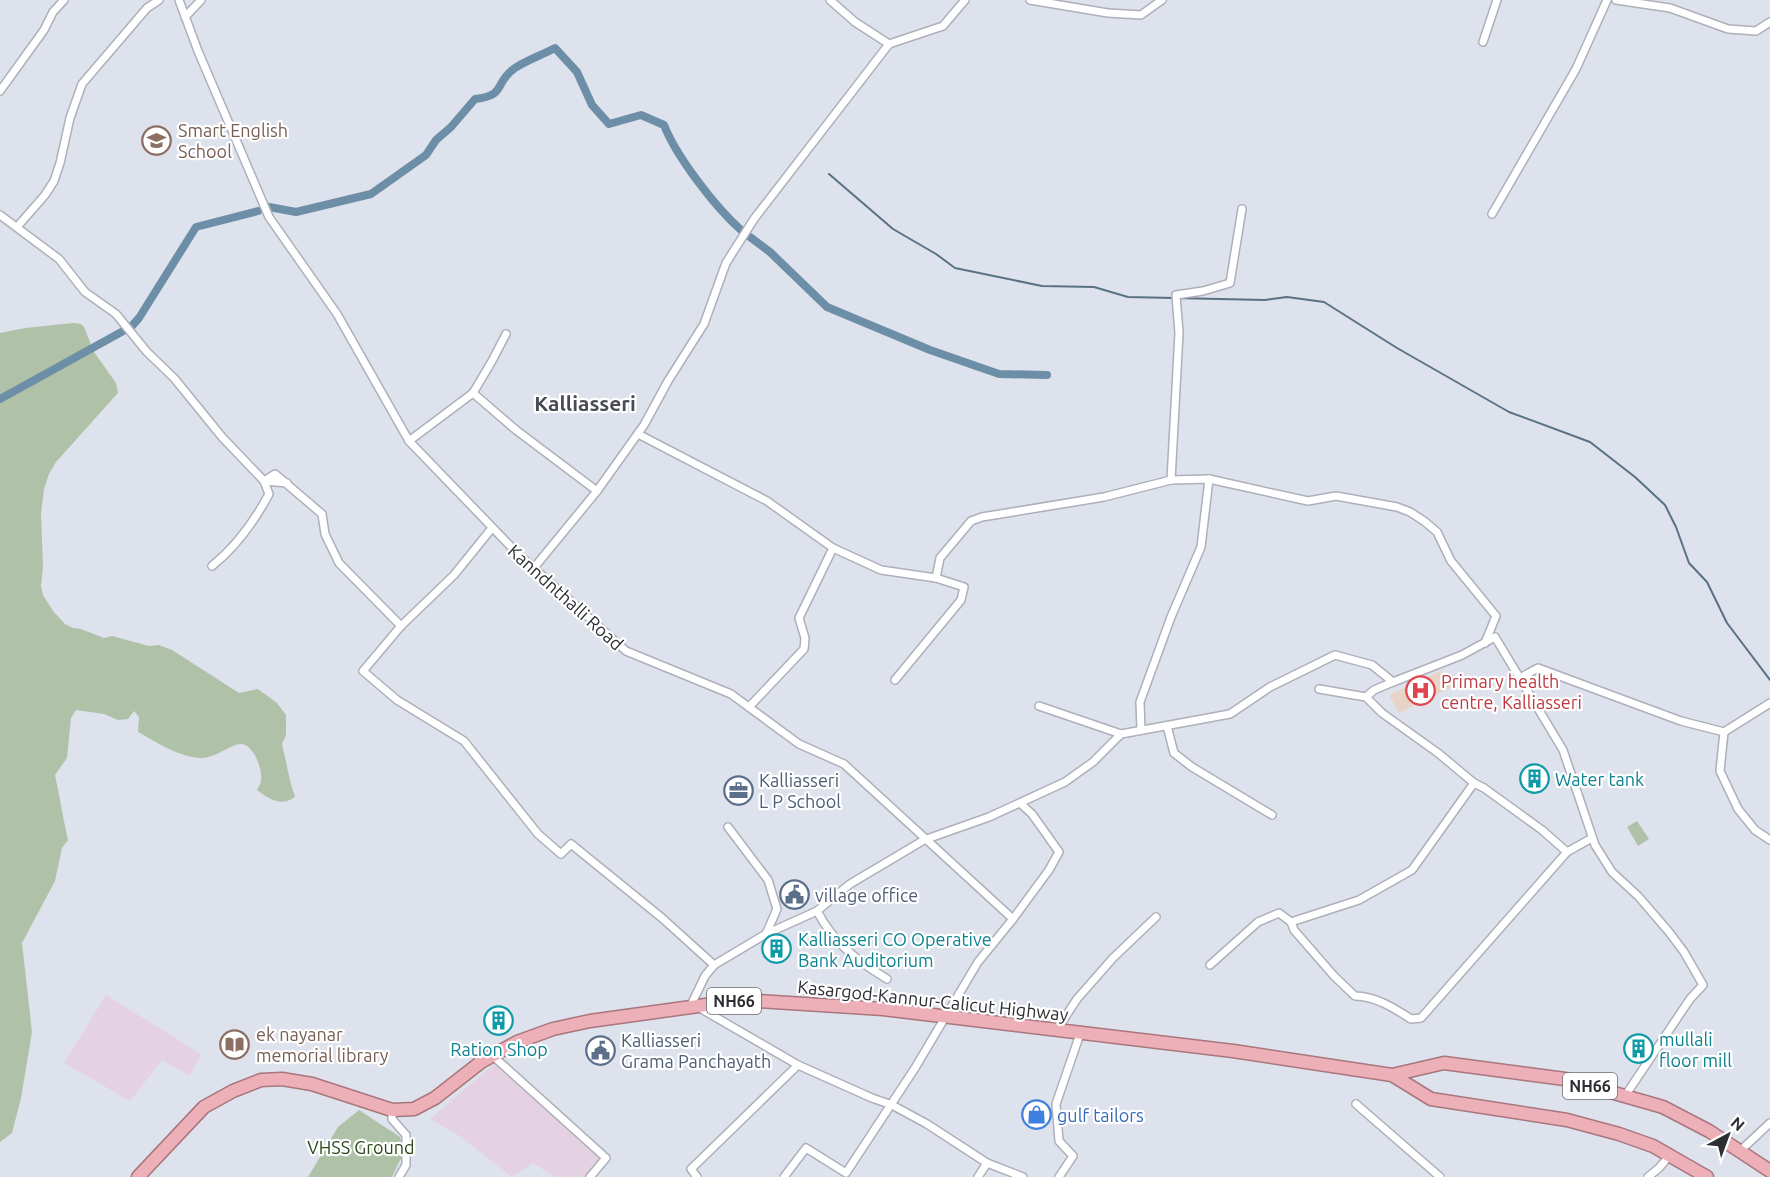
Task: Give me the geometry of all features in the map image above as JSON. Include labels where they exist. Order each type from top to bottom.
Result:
[{"type":"highway","name":"Kasargod-Kannur-Calicut Highway","points":[[138,1177],[204,1107],[233,1091],[261,1080],[282,1079],[312,1084],[392,1110],[414,1109],[435,1098],[481,1062],[517,1042],[553,1029],[590,1021],[742,1000],[883,1009],[1256,1054],[1392,1075],[1444,1063],[1565,1079],[1664,1107],[1709,1131],[1770,1171]]},
{"type":"highway","name":"Kasargod-Kannur-Calicut Highway","points":[[1392,1075],[1431,1099],[1567,1120],[1619,1134],[1670,1155],[1707,1177]]},
{"type":"street","points":[[0,91],[44,30],[53,12],[64,0]]},
{"type":"street","points":[[17,227],[54,181],[70,118],[82,84],[147,8],[159,0]]},
{"type":"street","name":"Kanndnthalli Road","points":[[178,0],[269,217],[337,314],[409,441],[533,569],[626,651],[731,694],[799,744],[844,764],[1012,919]]},
{"type":"street","points":[[185,17],[201,0]]},
{"type":"street","points":[[830,0],[855,22],[889,44]]},
{"type":"street","points":[[533,569],[597,491],[638,434],[704,324],[726,263],[754,219],[889,44],[943,26],[965,0]]},
{"type":"street","points":[[1030,0],[1108,13],[1141,15],[1162,0]]},
{"type":"street","points":[[1483,42],[1497,0]]},
{"type":"street","points":[[1492,214],[1576,69],[1607,0]]},
{"type":"street","points":[[1616,0],[1670,8],[1728,29],[1756,31],[1770,22]]},
{"type":"street","points":[[1171,480],[1179,333],[1176,295],[1203,291],[1230,283],[1242,209]]},
{"type":"street","points":[[0,214],[59,259],[86,292],[116,314],[147,352],[174,378],[222,437],[264,481],[269,494],[256,519],[228,554],[212,566]]},
{"type":"street","points":[[409,441],[473,393],[507,334]]},
{"type":"street","points":[[473,393],[516,430],[597,491]]},
{"type":"street","points":[[638,434],[767,501],[833,548],[881,570],[936,578],[964,587],[961,600],[895,680]]},
{"type":"street","points":[[264,481],[276,474],[322,514],[325,534],[339,563],[401,626]]},
{"type":"street","points":[[1140,730],[1140,702],[1171,617],[1202,547],[1209,479]]},
{"type":"street","points":[[936,578],[940,558],[971,521],[982,517],[1104,497],[1171,480],[1209,479],[1308,501],[1336,496],[1397,507],[1410,512],[1437,532],[1451,561],[1496,616],[1485,643]]},
{"type":"street","points":[[492,528],[454,575],[401,626],[363,671],[397,700],[464,741],[538,834],[561,854],[571,844],[662,918],[714,965]]},
{"type":"street","points":[[748,707],[804,649],[805,638],[799,618],[833,548]]},
{"type":"street","points":[[1366,697],[1374,690],[1462,655],[1495,637],[1518,679],[1563,750],[1592,838],[1612,872],[1638,896],[1670,932],[1703,985],[1690,999],[1625,1096]]},
{"type":"street","points":[[1038,706],[1121,734],[1230,714],[1270,687],[1335,655],[1372,665],[1393,682]]},
{"type":"street","points":[[1518,679],[1538,668],[1681,721],[1724,732],[1770,703]]},
{"type":"street","points":[[1319,689],[1366,697],[1382,713],[1438,753],[1474,783],[1532,823],[1567,852]]},
{"type":"street","points":[[1167,726],[1174,753],[1272,815]]},
{"type":"street","points":[[1724,732],[1720,771],[1738,809],[1755,830],[1770,840]]},
{"type":"street","points":[[1023,1177],[987,1163],[927,1124],[892,1105],[798,1065],[693,1006],[705,976],[714,965],[766,934],[817,911],[850,884],[924,840],[989,818],[1065,782],[1093,762],[1121,734]]},
{"type":"street","points":[[1292,922],[1359,900],[1412,870],[1474,783]]},
{"type":"street","points":[[784,1177],[806,1148],[846,1173],[892,1105],[978,962],[1049,870],[1059,852],[1032,814],[1021,804]]},
{"type":"street","points":[[728,826],[768,880],[777,909],[766,934]]},
{"type":"street","points":[[1210,965],[1258,921],[1279,913],[1292,922],[1294,930],[1334,976],[1355,996],[1389,1005],[1411,1019],[1421,1018],[1567,852],[1592,838]]},
{"type":"street","points":[[817,911],[827,931],[849,952],[887,979]]},
{"type":"street","points":[[1056,1031],[1077,999],[1113,958],[1156,916]]},
{"type":"street","points":[[1059,1177],[1073,1156],[1059,1142],[1056,1104],[1080,1034]]},
{"type":"street","points":[[493,1056],[606,1158],[591,1177]]},
{"type":"street","points":[[697,1177],[691,1169],[798,1065]]},
{"type":"street","points":[[1356,1104],[1440,1177]]},
{"type":"street","points":[[392,1110],[392,1119],[406,1135],[406,1165],[399,1177]]},
{"type":"street","points":[[1740,1151],[1770,1123]]},
{"type":"street","points":[[1648,1177],[1670,1155]]},
{"type":"street","points":[[978,1177],[987,1163]]},
{"type":"shaded area","name":"Primary health centre, Kalliasseri","points":[[1441,671],[1451,687],[1399,713],[1389,695]]},
{"type":"shaded area","points":[[106,995],[201,1054],[190,1076],[162,1060],[130,1101],[64,1063]]},
{"type":"shaded area","points":[[494,1064],[603,1159],[589,1177],[555,1177],[533,1163],[512,1177],[461,1137],[430,1119]]},
{"type":"green space","points":[[73,323],[84,327],[94,352],[116,383],[118,393],[56,462],[49,474],[44,489],[41,514],[43,595],[53,611],[65,624],[73,628],[104,638],[112,636],[149,646],[159,645],[172,650],[239,693],[258,689],[277,703],[286,715],[286,735],[282,744],[295,797],[280,802],[270,799],[257,790],[261,783],[259,766],[252,751],[245,745],[236,745],[208,757],[193,757],[168,749],[138,732],[139,717],[134,711],[128,719],[118,720],[104,714],[76,710],[71,718],[67,758],[55,775],[68,840],[62,848],[55,881],[22,943],[32,1032],[21,1098],[12,1133],[0,1142],[0,333]]},
{"type":"green space","points":[[1637,821],[1649,839],[1638,846],[1627,827]]},
{"type":"green space","name":"VHSS Ground","points":[[359,1110],[400,1137],[404,1152],[392,1177],[308,1177],[338,1127]]},
{"type":"waterway","points":[[269,207],[296,212],[371,194],[426,155],[436,140],[451,127],[475,99],[492,95],[508,73],[524,62],[555,48],[577,72],[592,105],[609,124],[641,115],[664,125],[677,151],[697,180],[741,230]]},
{"type":"waterway","points":[[829,174],[893,229],[955,268],[1042,286],[1094,287],[1128,297],[1265,300],[1287,297],[1324,302],[1397,348],[1509,412],[1590,442],[1635,477],[1665,505],[1689,563],[1707,582],[1727,623],[1770,680]]},
{"type":"waterway","points":[[131,327],[139,318],[196,227],[258,211]]},
{"type":"waterway","points":[[750,237],[770,252],[827,307],[930,350],[999,374],[1047,375]]},
{"type":"waterway","points":[[0,399],[125,330]]},
{"type":"waterway","points":[[110,337],[122,332]]},
{"type":"place","name":"Smart English School","points":[[157,140]]},
{"type":"place","name":"Primary health centre, Kalliasseri","points":[[1420,691]]},
{"type":"place","name":"Water tank","points":[[1534,779]]},
{"type":"place","name":"Kalliasseri L P School","points":[[738,790]]},
{"type":"place","name":"village office","points":[[794,895]]},
{"type":"place","name":"Kalliasseri CO Operative Bank Auditorium","points":[[777,949]]},
{"type":"place","name":"Ration Shop","points":[[499,1020]]},
{"type":"place","name":"ek nayanar memorial library","points":[[235,1044]]},
{"type":"place","name":"mullali floor mill","points":[[1638,1049]]},
{"type":"place","name":"Kalliasseri Grama Panchayath","points":[[600,1050]]},
{"type":"place","name":"gulf tailors","points":[[1036,1115]]},
{"type":"district","name":"Kalliasseri","points":[[585,403]]}]
